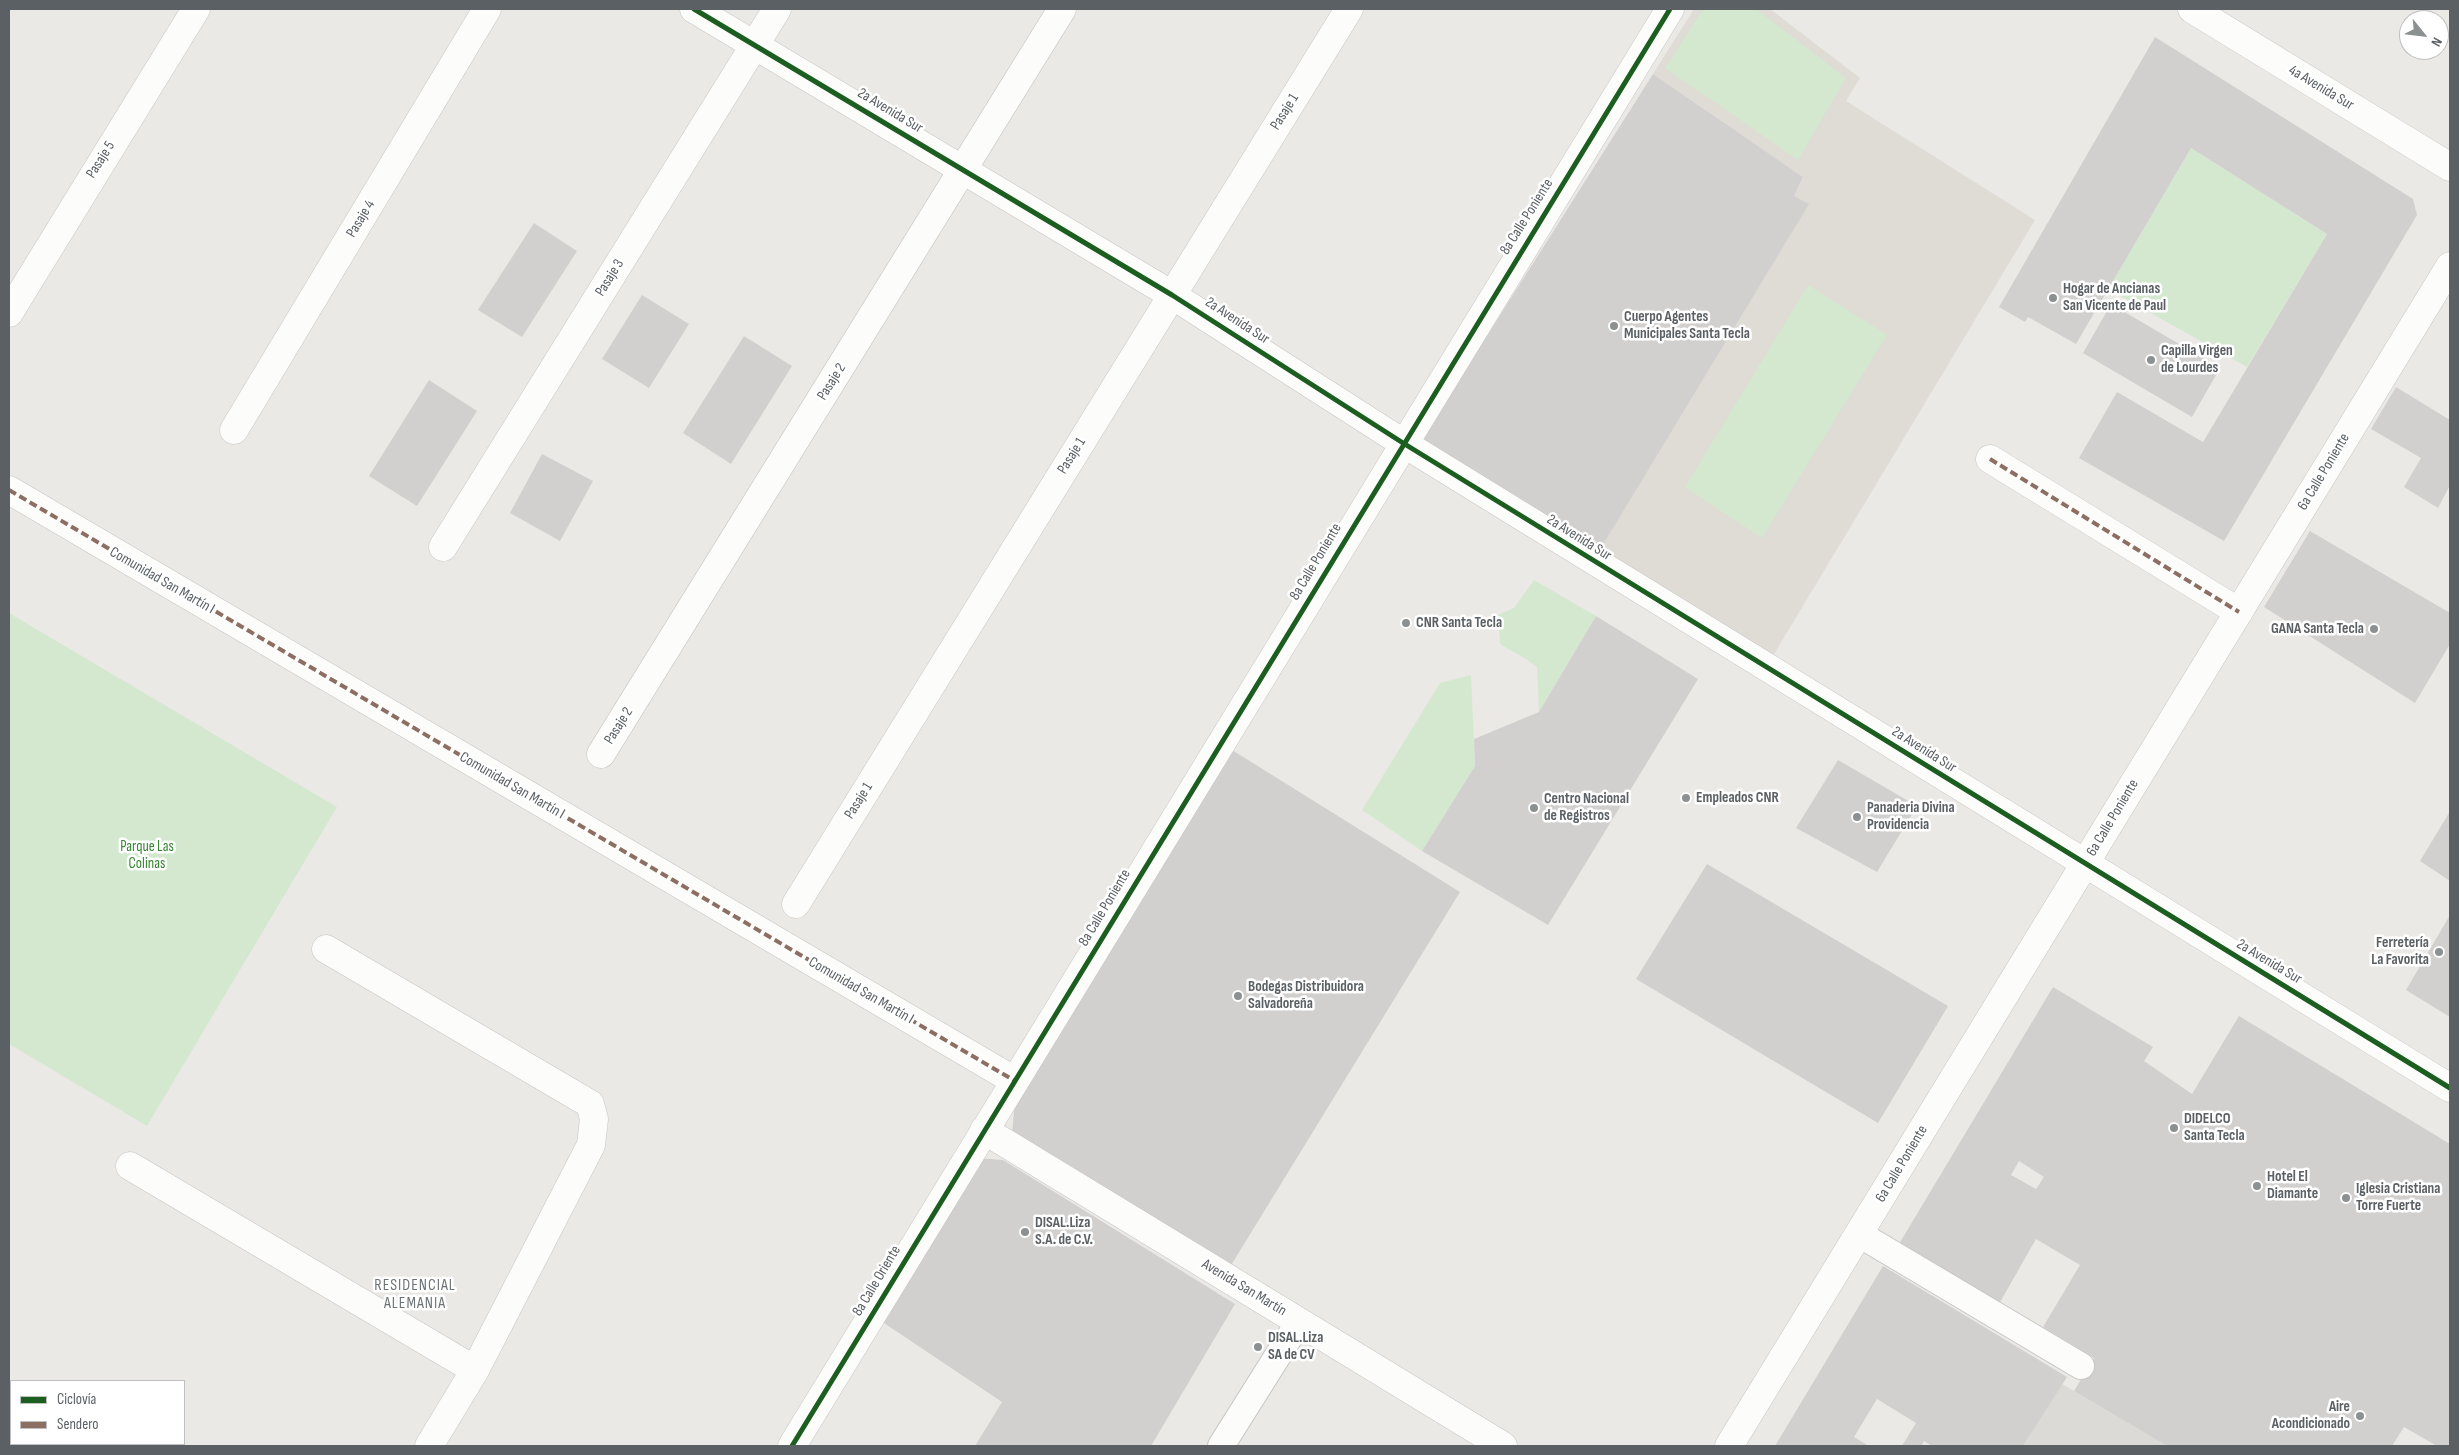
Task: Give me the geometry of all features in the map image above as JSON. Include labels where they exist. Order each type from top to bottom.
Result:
[{"type":"street","name":"Pasaje 5","points":[[9,313],[196,9]]},
{"type":"street","name":"Pasaje 4","points":[[234,430],[487,9]]},
{"type":"street","name":"2a Avenida Sur","points":[[694,9],[1172,295],[1402,443],[2450,1088]]},
{"type":"street","name":"Pasaje 3","points":[[443,547],[777,9]]},
{"type":"street","name":"Pasaje 2","points":[[601,754],[1062,9]]},
{"type":"street","name":"Pasaje 1","points":[[796,904],[1349,9]]},
{"type":"street","name":"8a Calle Poniente","points":[[984,1130],[1402,443],[1670,9]]},
{"type":"street","name":"4a Avenida Sur","points":[[2192,9],[2450,167]]},
{"type":"street","name":"6a Calle Poniente","points":[[1729,1446],[2450,266]]},
{"type":"street","points":[[1990,459],[2239,612]]},
{"type":"street","name":"Comunidad San Martín I","points":[[9,490],[1015,1081]]},
{"type":"street","points":[[326,949],[590,1104],[594,1119],[591,1145],[475,1370],[429,1446]]},
{"type":"street","name":"Avenida San Martín","points":[[984,1130],[1503,1446]]},
{"type":"street","name":"8a Calle Oriente","points":[[792,1446],[984,1130]]},
{"type":"street","points":[[130,1166],[475,1370]]},
{"type":"lane","points":[[1859,1234],[2081,1366]]},
{"type":"lane","points":[[1221,1446],[1299,1322]]},
{"type":"shaded area","points":[[1694,9],[1770,9],[1860,78],[1846,101],[2035,220],[1768,664],[1595,558],[1808,204],[1794,196],[1803,177],[1653,74]]},
{"type":"shaded area","points":[[2062,1384],[2074,1391],[2167,1446],[2023,1446]]},
{"type":"green space","points":[[1703,9],[1756,9],[1846,78],[1798,160],[1665,68]]},
{"type":"green space","points":[[2191,148],[2327,234],[2247,367],[2108,289]]},
{"type":"green space","points":[[1808,285],[1887,335],[1762,538],[1685,487]]},
{"type":"green space","points":[[1534,580],[1596,616],[1539,712],[1537,667],[1500,644],[1498,615],[1514,608]]},
{"type":"green space","name":"Parque Las Colinas","points":[[9,613],[337,807],[147,1126],[9,1044]]},
{"type":"green space","points":[[1471,675],[1475,766],[1422,851],[1362,810],[1440,683]]},
{"type":"building","name":"Hogar de Ancianas San Vicente de Paul","points":[[2155,37],[2413,199],[2417,215],[2224,541],[2079,458],[2117,392],[2203,442],[2327,234],[2191,148],[2076,344],[2028,317],[2025,322],[1999,307]]},
{"type":"building","name":"Cuerpo Agentes Municipales Santa Tecla","points":[[1653,74],[1803,177],[1794,196],[1809,204],[1595,558],[1416,448]]},
{"type":"building","points":[[534,223],[577,251],[522,337],[478,310]]},
{"type":"building","points":[[642,295],[689,324],[649,388],[602,359]]},
{"type":"building","name":"Capilla Virgen de Lourdes","points":[[2111,304],[2220,368],[2192,417],[2083,353]]},
{"type":"building","points":[[744,336],[792,366],[731,464],[683,433]]},
{"type":"building","points":[[429,380],[477,411],[417,506],[369,476]]},
{"type":"building","points":[[2396,387],[2450,420],[2450,485],[2438,508],[2404,487],[2421,458],[2371,429]]},
{"type":"building","points":[[542,454],[593,481],[560,541],[510,513]]},
{"type":"building","name":"GANA Santa Tecla","points":[[2310,531],[2450,613],[2450,644],[2415,703],[2264,607]]},
{"type":"building","name":"Centro Nacional de Registros","points":[[1596,616],[1698,679],[1548,925],[1422,851],[1475,766],[1474,739],[1539,712]]},
{"type":"building","name":"Bodegas Distribuidora Salvadoreña","points":[[1232,750],[1460,892],[1230,1267],[1012,1134],[1015,1100]]},
{"type":"building","name":"Panaderia Divina Providencia","points":[[1838,760],[1917,806],[1877,872],[1796,828]]},
{"type":"building","points":[[2450,814],[2450,881],[2420,861]]},
{"type":"building","points":[[1707,864],[1948,1006],[1878,1123],[1636,979]]},
{"type":"building","name":"Ferretería La Favorita","points":[[2450,915],[2450,1017],[2406,990]]},
{"type":"building","points":[[2053,987],[2153,1047],[2144,1061],[2192,1094],[2239,1016],[2450,1144],[2450,1446],[2437,1446],[2404,1427],[2392,1446],[2167,1446],[2074,1391],[2094,1358],[2043,1327],[2080,1265],[2036,1239],[1999,1304],[1899,1244]],"holes":[[[2019,1161],[2044,1177],[2036,1189],[2011,1175]]]},
{"type":"building","name":"DISAL.Liza S.A. de C.V.","points":[[977,1158],[1003,1160],[1235,1304],[1151,1446],[975,1446],[1002,1402],[878,1319]]},
{"type":"building","points":[[1883,1266],[2067,1377],[2023,1446],[1932,1446],[1924,1441],[1921,1446],[1902,1446],[1916,1423],[1877,1399],[1854,1437],[1869,1446],[1775,1446]]},
{"type":"marked path","points":[[1990,459],[2239,612]]},
{"type":"marked path","points":[[9,490],[1015,1081]]},
{"type":"cycle path","points":[[694,9],[1172,295],[1403,443],[2450,1088]]},
{"type":"cycle path","points":[[792,1446],[1670,9]]},
{"type":"place","name":"Hogar de Ancianas San Vicente de Paul","points":[[2053,298]]},
{"type":"place","name":"Cuerpo Agentes Municipales Santa Tecla","points":[[1614,326]]},
{"type":"place","name":"Capilla Virgen de Lourdes","points":[[2151,360]]},
{"type":"place","name":"CNR Santa Tecla","points":[[1406,623]]},
{"type":"place","name":"GANA Santa Tecla","points":[[2374,629]]},
{"type":"place","name":"Empleados CNR","points":[[1686,798]]},
{"type":"place","name":"Centro Nacional de Registros","points":[[1534,808]]},
{"type":"place","name":"Panaderia Divina Providencia","points":[[1857,817]]},
{"type":"place","name":"Ferretería La Favorita","points":[[2439,952]]},
{"type":"place","name":"Bodegas Distribuidora Salvadoreña","points":[[1238,996]]},
{"type":"place","name":"DIDELCO Santa Tecla","points":[[2174,1128]]},
{"type":"place","name":"Hotel El Diamante","points":[[2257,1186]]},
{"type":"place","name":"Iglesia Cristiana Torre Fuerte","points":[[2346,1198]]},
{"type":"place","name":"DISAL.Liza S.A. de C.V.","points":[[1025,1232]]},
{"type":"place","name":"DISAL.Liza SA de CV","points":[[1258,1347]]},
{"type":"place","name":"Aire Acondicionado","points":[[2360,1416]]},
{"type":"district","name":"RESIDENCIAL ALEMANIA","points":[[415,1295]]}]
